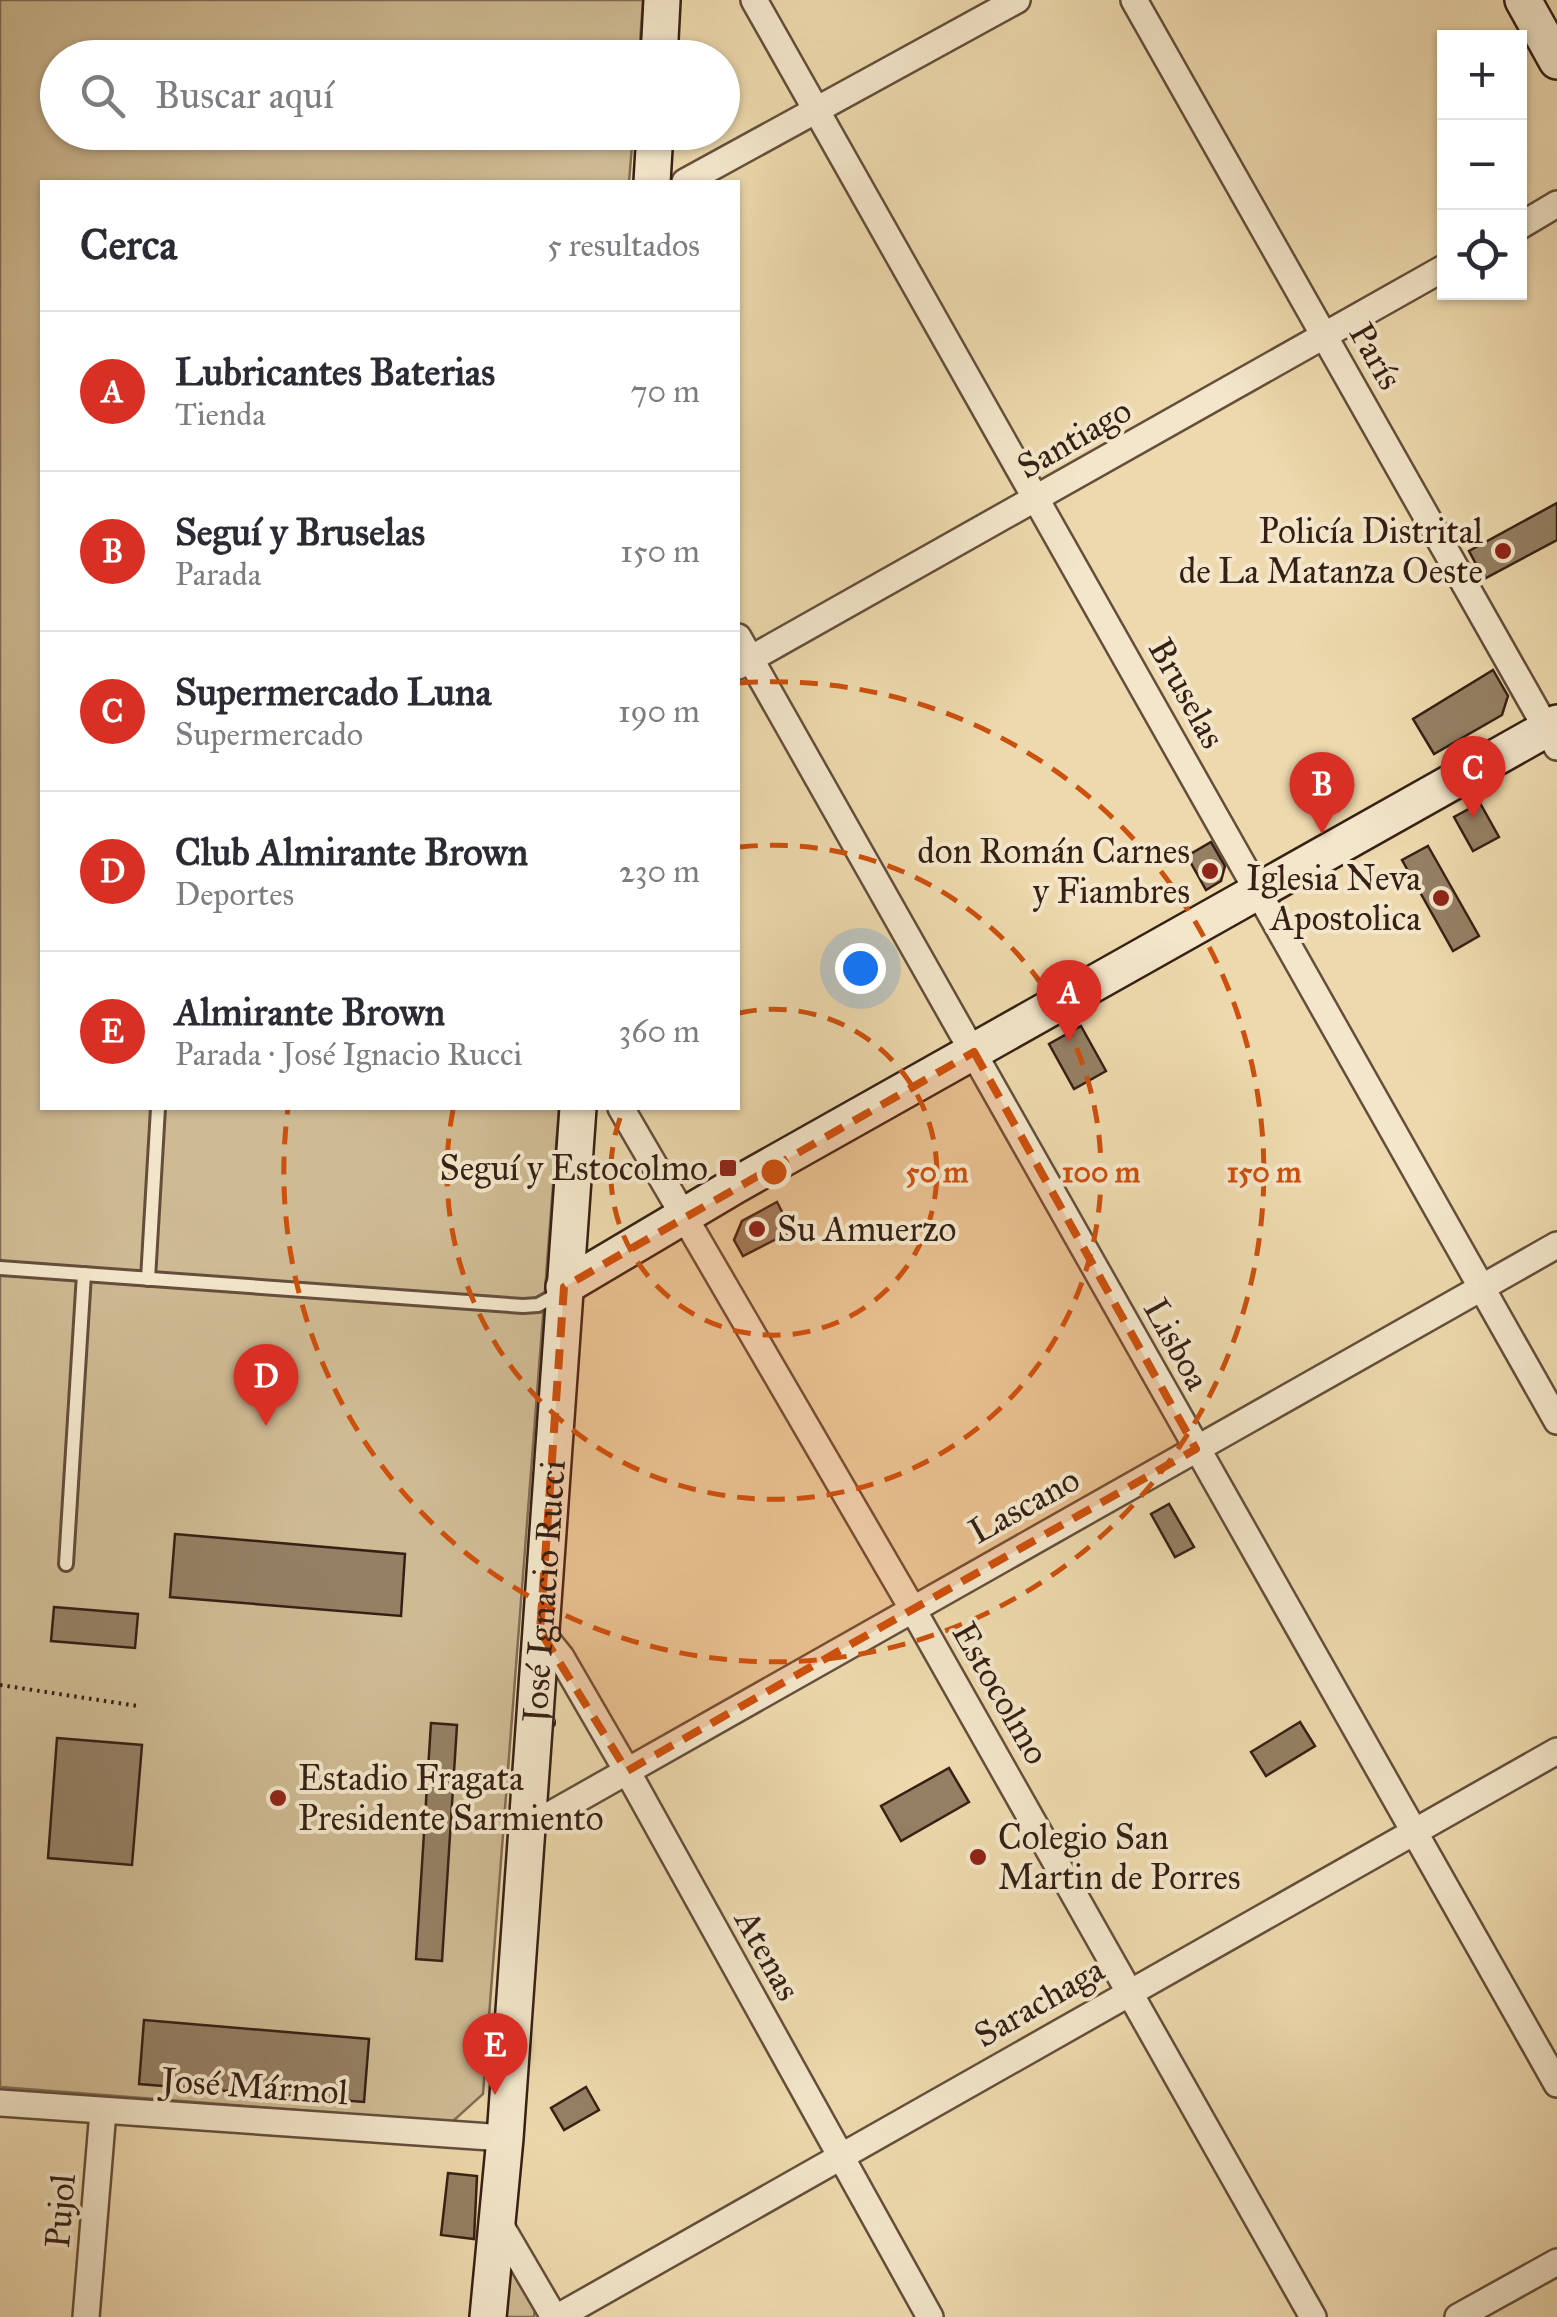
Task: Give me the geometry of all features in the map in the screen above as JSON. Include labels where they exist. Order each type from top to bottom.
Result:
[{"type":"street","points":[[660,40],[662,0]]},
{"type":"street","name":"Bruselas","points":[[754,0],[1039,498],[1557,1421]]},
{"type":"street","points":[[690,180],[1017,0]]},
{"type":"street","name":"París","points":[[1134,0],[1554,733]]},
{"type":"street","points":[[1523,0],[1557,61]]},
{"type":"street","points":[[652,180],[654,150]]},
{"type":"street","points":[[1527,222],[1557,204]]},
{"type":"street","name":"Santiago","points":[[742,654],[1039,498],[1437,272]]},
{"type":"street","name":"Lisboa","points":[[742,654],[974,1052],[1557,2084]]},
{"type":"street","points":[[564,1287],[684,1215],[1259,892],[1554,733]]},
{"type":"street","name":"José Ignacio Rucci","points":[[488,2317],[505,2138],[578,1110]]},
{"type":"street","name":"Estocolmo","points":[[621,1110],[912,1608],[1313,2317]]},
{"type":"street","name":"Lascano","points":[[525,1829],[1557,1245]]},
{"type":"street","name":"Atenas","points":[[540,1632],[561,1657],[627,1771],[930,2317]]},
{"type":"street","name":"Sarachaga","points":[[556,2317],[1557,1751]]},
{"type":"street","name":"José Mármol","points":[[0,2102],[505,2138]]},
{"type":"street","name":"Pujol","points":[[86,2317],[103,2111]]},
{"type":"street","points":[[498,2221],[556,2317]]},
{"type":"street","points":[[1458,2317],[1557,2262]]},
{"type":"lane","points":[[148,1278],[158,1110]]},
{"type":"lane","points":[[0,1268],[522,1306],[552,1300],[564,1287]]},
{"type":"lane","points":[[66,1564],[84,1274]]},
{"type":"path","points":[[0,1685],[138,1706]]},
{"type":"highlighted area","points":[[974,1052],[1196,1449],[627,1771],[540,1631],[564,1287]]},
{"type":"shaded area","points":[[0,0],[643,0],[640,40],[40,40],[40,150],[632,150],[629,180],[40,180],[40,1110],[559,1110],[483,2094],[452,2122],[0,2087]]},
{"type":"shaded area","points":[[511,2265],[535,2309],[534,2317],[498,2317]]},
{"type":"building","points":[[1557,503],[1557,540],[1484,579],[1469,551]]},
{"type":"building","points":[[1493,670],[1508,696],[1502,715],[1434,754],[1413,719]]},
{"type":"building","points":[[1480,803],[1499,837],[1473,851],[1454,817]]},
{"type":"building","name":"don Román Carnes y Fiambres","points":[[1211,842],[1225,866],[1221,881],[1206,890],[1187,856]]},
{"type":"building","name":"Iglesia Neva Apostolica","points":[[1428,846],[1479,936],[1453,951],[1402,860]]},
{"type":"building","points":[[1081,1026],[1106,1071],[1074,1089],[1049,1044]]},
{"type":"building","name":"Su Amuerzo","points":[[777,1202],[792,1231],[743,1256],[734,1240],[742,1221]]},
{"type":"building","points":[[1169,1504],[1194,1547],[1175,1557],[1151,1514]]},
{"type":"building","points":[[175,1534],[405,1554],[401,1616],[170,1597]]},
{"type":"building","points":[[54,1607],[138,1614],[135,1648],[51,1641]]},
{"type":"building","points":[[1300,1722],[1315,1746],[1266,1776],[1251,1752]]},
{"type":"building","points":[[431,1723],[457,1725],[442,1961],[416,1959]]},
{"type":"building","points":[[57,1738],[142,1745],[132,1865],[48,1858]]},
{"type":"building","points":[[949,1768],[969,1802],[901,1841],[881,1806]]},
{"type":"building","points":[[144,2020],[369,2039],[364,2102],[139,2084]]},
{"type":"building","points":[[586,2087],[599,2110],[564,2130],[551,2108]]},
{"type":"building","points":[[448,2173],[477,2176],[474,2239],[441,2235]]},
{"type":"place","name":"Policía Distrital de La Matanza Oeste","points":[[1503,551]]},
{"type":"place","name":"Supermercado Luna","points":[[1473,818]]},
{"type":"place","name":"Seguí y Bruselas","points":[[1322,834]]},
{"type":"place","name":"don Román Carnes y Fiambres","points":[[1210,871]]},
{"type":"place","name":"Iglesia Neva Apostolica","points":[[1441,898]]},
{"type":"place","name":"Lubricantes Baterias","points":[[1069,1042]]},
{"type":"place","name":"Seguí y Estocolmo","points":[[728,1168]]},
{"type":"place","name":"Su Amuerzo","points":[[757,1229]]},
{"type":"place","name":"Club Almirante Brown","points":[[266,1426]]},
{"type":"place","name":"Estadio Fragata Presidente Sarmiento","points":[[278,1798]]},
{"type":"place","name":"Colegio San Martin de Porres","points":[[978,1857]]},
{"type":"place","name":"Almirante Brown","points":[[495,2095]]}]
